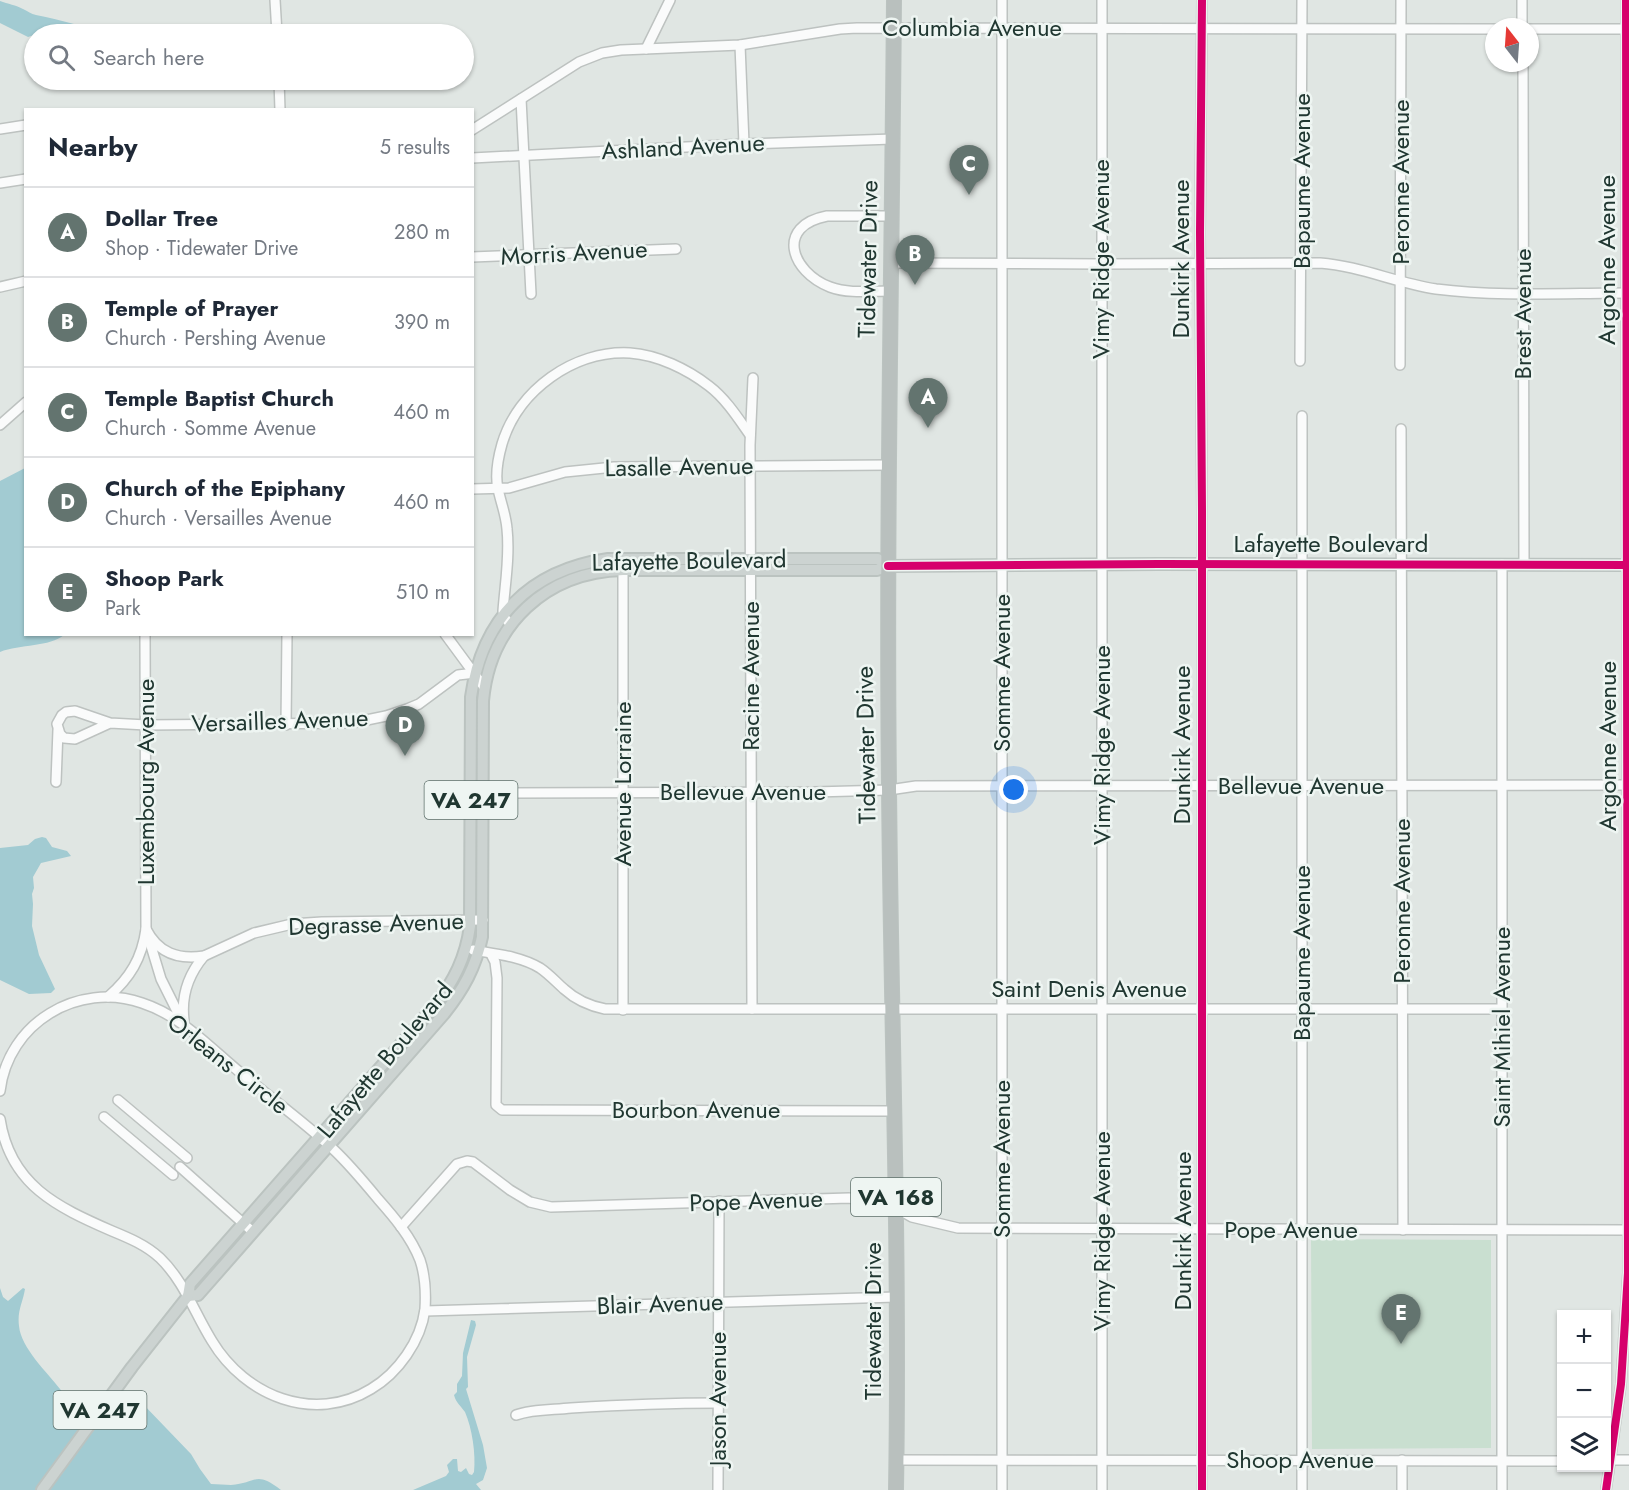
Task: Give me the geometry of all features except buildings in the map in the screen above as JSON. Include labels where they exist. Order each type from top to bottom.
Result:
[{"type":"highway","name":"Tidewater Drive","points":[[894,0],[888,566],[896,1208],[896,1490]]},
{"type":"main road","name":"Lafayette Boulevard","points":[[42,1490],[132,1367],[188,1296],[190,1284],[441,998],[454,978],[466,949],[470,920],[471,697],[475,674],[487,639],[504,615],[527,590],[560,571],[587,562],[623,558],[878,559],[888,566]]},
{"type":"main road","name":"Lafayette Boulevard","points":[[188,1296],[198,1295],[456,999],[466,984],[479,951],[483,920],[484,687],[493,656],[511,625],[532,602],[561,584],[594,573],[623,570],[877,570],[888,566],[1102,564],[1628,565]]},
{"type":"street","points":[[275,0],[276,24]]},
{"type":"street","points":[[646,49],[670,0]]},
{"type":"street","name":"Somme Avenue","points":[[1002,0],[1002,1490]]},
{"type":"street","name":"Vimy Ridge Avenue","points":[[1102,0],[1102,1490]]},
{"type":"street","name":"Dunkirk Avenue","points":[[1202,0],[1202,1490]]},
{"type":"street","name":"Bapaume Avenue","points":[[1300,361],[1302,0]]},
{"type":"street","name":"Peronne Avenue","points":[[1401,0],[1401,365]]},
{"type":"street","points":[[1522,0],[1522,18]]},
{"type":"street","name":"Argonne Avenue","points":[[1611,1442],[1621,1384],[1626,1326],[1628,1230],[1628,29],[1626,0]]},
{"type":"street","name":"Columbia Avenue","points":[[474,129],[589,57],[613,51],[740,45],[840,29],[1485,29]]},
{"type":"street","points":[[1539,29],[1628,29]]},
{"type":"street","points":[[740,45],[744,144]]},
{"type":"street","name":"Brest Avenue","points":[[1523,72],[1524,565]]},
{"type":"street","points":[[279,90],[280,108]]},
{"type":"street","points":[[522,99],[531,294]]},
{"type":"street","points":[[0,129],[24,125]]},
{"type":"street","name":"Ashland Avenue","points":[[474,158],[893,139]]},
{"type":"street","points":[[0,183],[24,179]]},
{"type":"street","points":[[890,291],[839,290],[814,279],[802,268],[794,250],[794,243],[799,230],[809,221],[818,218],[892,216]]},
{"type":"street","name":"Morris Avenue","points":[[474,257],[676,249]]},
{"type":"street","points":[[890,263],[1301,263],[1350,266],[1423,287],[1468,292],[1628,293]]},
{"type":"street","points":[[0,287],[24,281]]},
{"type":"street","points":[[511,625],[504,615],[508,530],[498,489],[497,470],[502,444],[512,421],[526,400],[538,388],[559,372],[581,361],[598,356],[631,354],[654,358],[676,367],[717,392],[750,435]]},
{"type":"street","name":"Racine Avenue","points":[[752,1009],[750,435],[753,378]]},
{"type":"street","points":[[0,425],[24,404]]},
{"type":"street","name":"Bapaume Avenue","points":[[1302,416],[1302,1490]]},
{"type":"street","name":"Peronne Avenue","points":[[1401,429],[1403,1230]]},
{"type":"street","name":"Lasalle Avenue","points":[[474,489],[498,489],[586,469],[648,466],[889,465]]},
{"type":"street","name":"Avenue Lorraine","points":[[623,558],[624,1010]]},
{"type":"street","name":"Saint Mihiel Avenue","points":[[1502,564],[1502,1490]]},
{"type":"street","name":"Luxembourg Avenue","points":[[108,997],[135,967],[145,942],[146,636]]},
{"type":"street","points":[[286,725],[287,636]]},
{"type":"street","points":[[446,636],[484,687]]},
{"type":"street","name":"Versailles Avenue","points":[[110,723],[286,725],[352,723],[386,716],[419,704],[458,675],[475,674]]},
{"type":"street","points":[[56,782],[58,719],[62,714],[72,711],[110,723]]},
{"type":"street","points":[[58,729],[64,738],[75,739],[110,723]]},
{"type":"street","name":"Bellevue Avenue","points":[[471,793],[752,793],[889,790],[916,786],[1501,787],[1627,785]]},
{"type":"street","name":"Degrasse Avenue","points":[[146,929],[151,938],[165,952],[184,958],[204,956],[254,933],[292,924],[483,920]]},
{"type":"street","name":"Luxembourg Avenue","points":[[146,929],[161,979],[184,1025]]},
{"type":"street","name":"Saint Denis Avenue","points":[[466,949],[508,956],[539,967],[573,996],[585,1003],[605,1009],[1501,1009]]},
{"type":"street","name":"Bourbon Avenue","points":[[491,954],[495,962],[497,978],[496,1105],[498,1108],[514,1110],[894,1111]]},
{"type":"street","points":[[184,1025],[183,999],[186,986],[204,956]]},
{"type":"street","name":"Orleans Circle","points":[[0,1091],[4,1071],[11,1054],[19,1042],[49,1012],[72,1002],[108,997],[127,999],[164,1012],[184,1025],[329,1145],[352,1169],[401,1227],[416,1252],[423,1273],[425,1311]]},
{"type":"street","points":[[118,1100],[187,1158]]},
{"type":"street","points":[[104,1117],[173,1176]]},
{"type":"street","points":[[0,1119],[11,1156],[19,1169],[40,1192],[59,1206],[147,1248],[169,1267],[223,1357],[242,1377],[276,1397],[302,1404],[326,1404],[348,1400],[378,1384],[407,1354],[425,1311]]},
{"type":"street","name":"Pope Avenue","points":[[401,1227],[457,1164],[467,1161],[476,1164],[510,1190],[539,1206],[849,1198],[896,1208],[912,1217],[958,1228],[1628,1230]]},
{"type":"street","points":[[180,1167],[253,1232]]},
{"type":"street","name":"Jason Avenue","points":[[718,1490],[719,1201]]},
{"type":"street","name":"Blair Avenue","points":[[425,1311],[896,1297]]},
{"type":"street","points":[[516,1415],[529,1411],[606,1406],[718,1403]]},
{"type":"street","name":"Shoop Avenue","points":[[895,1460],[1557,1461]]},
{"type":"street","points":[[1402,1460],[1402,1490]]},
{"type":"street","points":[[1611,1460],[1629,1460]]},
{"type":"street","name":"Argonne Avenue","points":[[1606,1490],[1607,1472]]},
{"type":"green space","points":[[1311,1239],[1491,1240],[1491,1448],[1312,1449]]},
{"type":"water","points":[[0,1],[18,6],[34,15],[73,24],[24,24],[24,35],[0,23]]},
{"type":"water","points":[[24,469],[24,636],[62,636],[51,642],[0,652],[0,481]]},
{"type":"water","points":[[42,837],[46,838],[52,847],[67,851],[71,856],[41,863],[33,877],[32,926],[39,955],[55,989],[51,993],[29,994],[0,980],[0,848],[28,845]]},
{"type":"water","points":[[0,1288],[3,1297],[8,1301],[23,1288],[25,1289],[19,1316],[19,1326],[24,1343],[74,1408],[80,1410],[128,1395],[141,1402],[191,1454],[211,1484],[231,1485],[261,1479],[281,1490],[0,1490]]},
{"type":"water","points":[[471,1320],[475,1321],[476,1325],[467,1357],[468,1387],[466,1389],[483,1445],[487,1468],[483,1480],[476,1484],[481,1490],[413,1490],[446,1476],[449,1472],[447,1465],[453,1459],[457,1459],[458,1471],[461,1472],[466,1468],[469,1474],[472,1475],[474,1472],[474,1449],[470,1426],[465,1412],[454,1395],[462,1376],[463,1353]]},
{"type":"cycle path","points":[[1202,0],[1200,232],[1202,1490]]},
{"type":"cycle path","points":[[1606,1490],[1621,1384],[1628,1273],[1626,0]]},
{"type":"cycle path","points":[[888,566],[1629,565]]},
{"type":"place","name":"Temple Baptist Church","points":[[969,195]]},
{"type":"place","name":"Temple of Prayer","points":[[915,285]]},
{"type":"place","name":"Dollar Tree","points":[[928,428]]},
{"type":"place","name":"Church of the Epiphany","points":[[405,756]]},
{"type":"place","name":"Shoop Park","points":[[1401,1344]]}]
